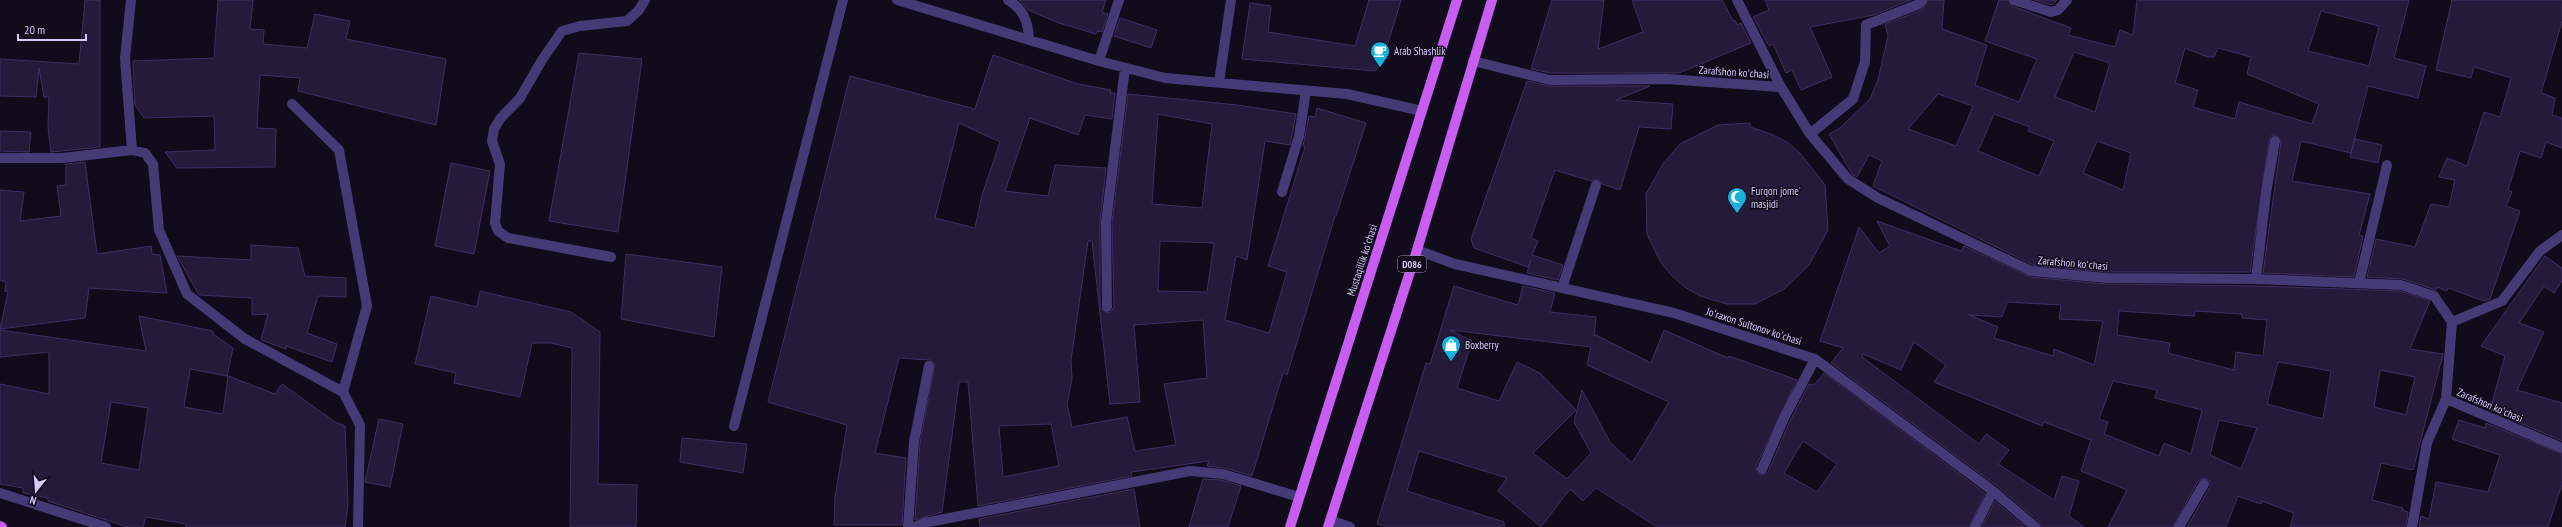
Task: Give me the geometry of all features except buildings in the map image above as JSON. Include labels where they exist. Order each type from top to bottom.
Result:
[{"type":"main road","name":"Mustaqillik koʻchasi","points":[[1290,527],[1457,0]]},
{"type":"main road","name":"D086","points":[[1329,524],[1417,250],[1492,0]]},
{"type":"street","points":[[131,0],[125,58],[132,150]]},
{"type":"street","points":[[611,257],[508,238],[498,231],[495,223],[500,164],[492,141],[497,124],[523,93],[542,60],[562,32],[580,26],[627,20],[639,10],[645,0]]},
{"type":"street","points":[[734,426],[843,0]]},
{"type":"street","points":[[897,0],[1029,38],[1099,61],[1165,78],[1347,94],[1422,111]]},
{"type":"street","points":[[1008,0],[1023,13],[1028,26],[1029,38]]},
{"type":"street","points":[[1099,61],[1119,0]]},
{"type":"street","points":[[1219,82],[1231,0]]},
{"type":"street","points":[[1736,0],[1781,87]]},
{"type":"street","points":[[1810,134],[1853,99],[1865,62],[1866,25],[1919,4],[1922,0]]},
{"type":"street","points":[[2014,0],[2051,12],[2058,10],[2067,0]]},
{"type":"street","name":"Zarafshon koʻchasi","points":[[1473,60],[1550,80],[1667,78],[1781,87],[1810,134],[1848,179],[1878,198],[2031,271],[2106,278],[2256,279],[2401,285],[2434,296],[2452,322],[2446,399],[2562,448]]},
{"type":"street","points":[[1107,307],[1106,222],[1125,68]]},
{"type":"street","points":[[1282,192],[1299,136],[1306,91]]},
{"type":"street","points":[[292,104],[339,150],[367,306],[342,392]]},
{"type":"street","points":[[2256,279],[2266,192],[2276,141]]},
{"type":"street","points":[[0,158],[62,158],[132,150],[145,153],[153,164],[159,230],[188,294],[245,339],[342,392],[360,425],[358,527]]},
{"type":"street","points":[[2358,283],[2387,165]]},
{"type":"street","points":[[1562,288],[1596,185]]},
{"type":"street","points":[[2452,322],[2502,301],[2540,251],[2562,235]]},
{"type":"street","name":"Joʻraxon Sultonov koʻchasi","points":[[1417,250],[1455,264],[1674,313],[1815,358],[1993,491],[2036,527]]},
{"type":"street","points":[[1762,469],[1784,418],[1815,358]]},
{"type":"street","points":[[908,527],[914,442],[929,366]]},
{"type":"street","points":[[2412,527],[2427,443],[2446,399]]},
{"type":"street","points":[[915,527],[924,522],[1190,471],[1231,476],[1299,497]]},
{"type":"street","points":[[2179,527],[2204,484]]},
{"type":"street","points":[[1975,527],[1993,491]]},
{"type":"street","points":[[0,493],[106,527]]},
{"type":"street","points":[[1329,524],[1350,527]]},
{"type":"place","name":"Arab Shashlik","points":[[1380,68]]},
{"type":"place","name":"Furqon jome' masjidi","points":[[1737,214]]},
{"type":"place","name":"Boxberry","points":[[1451,362]]}]
